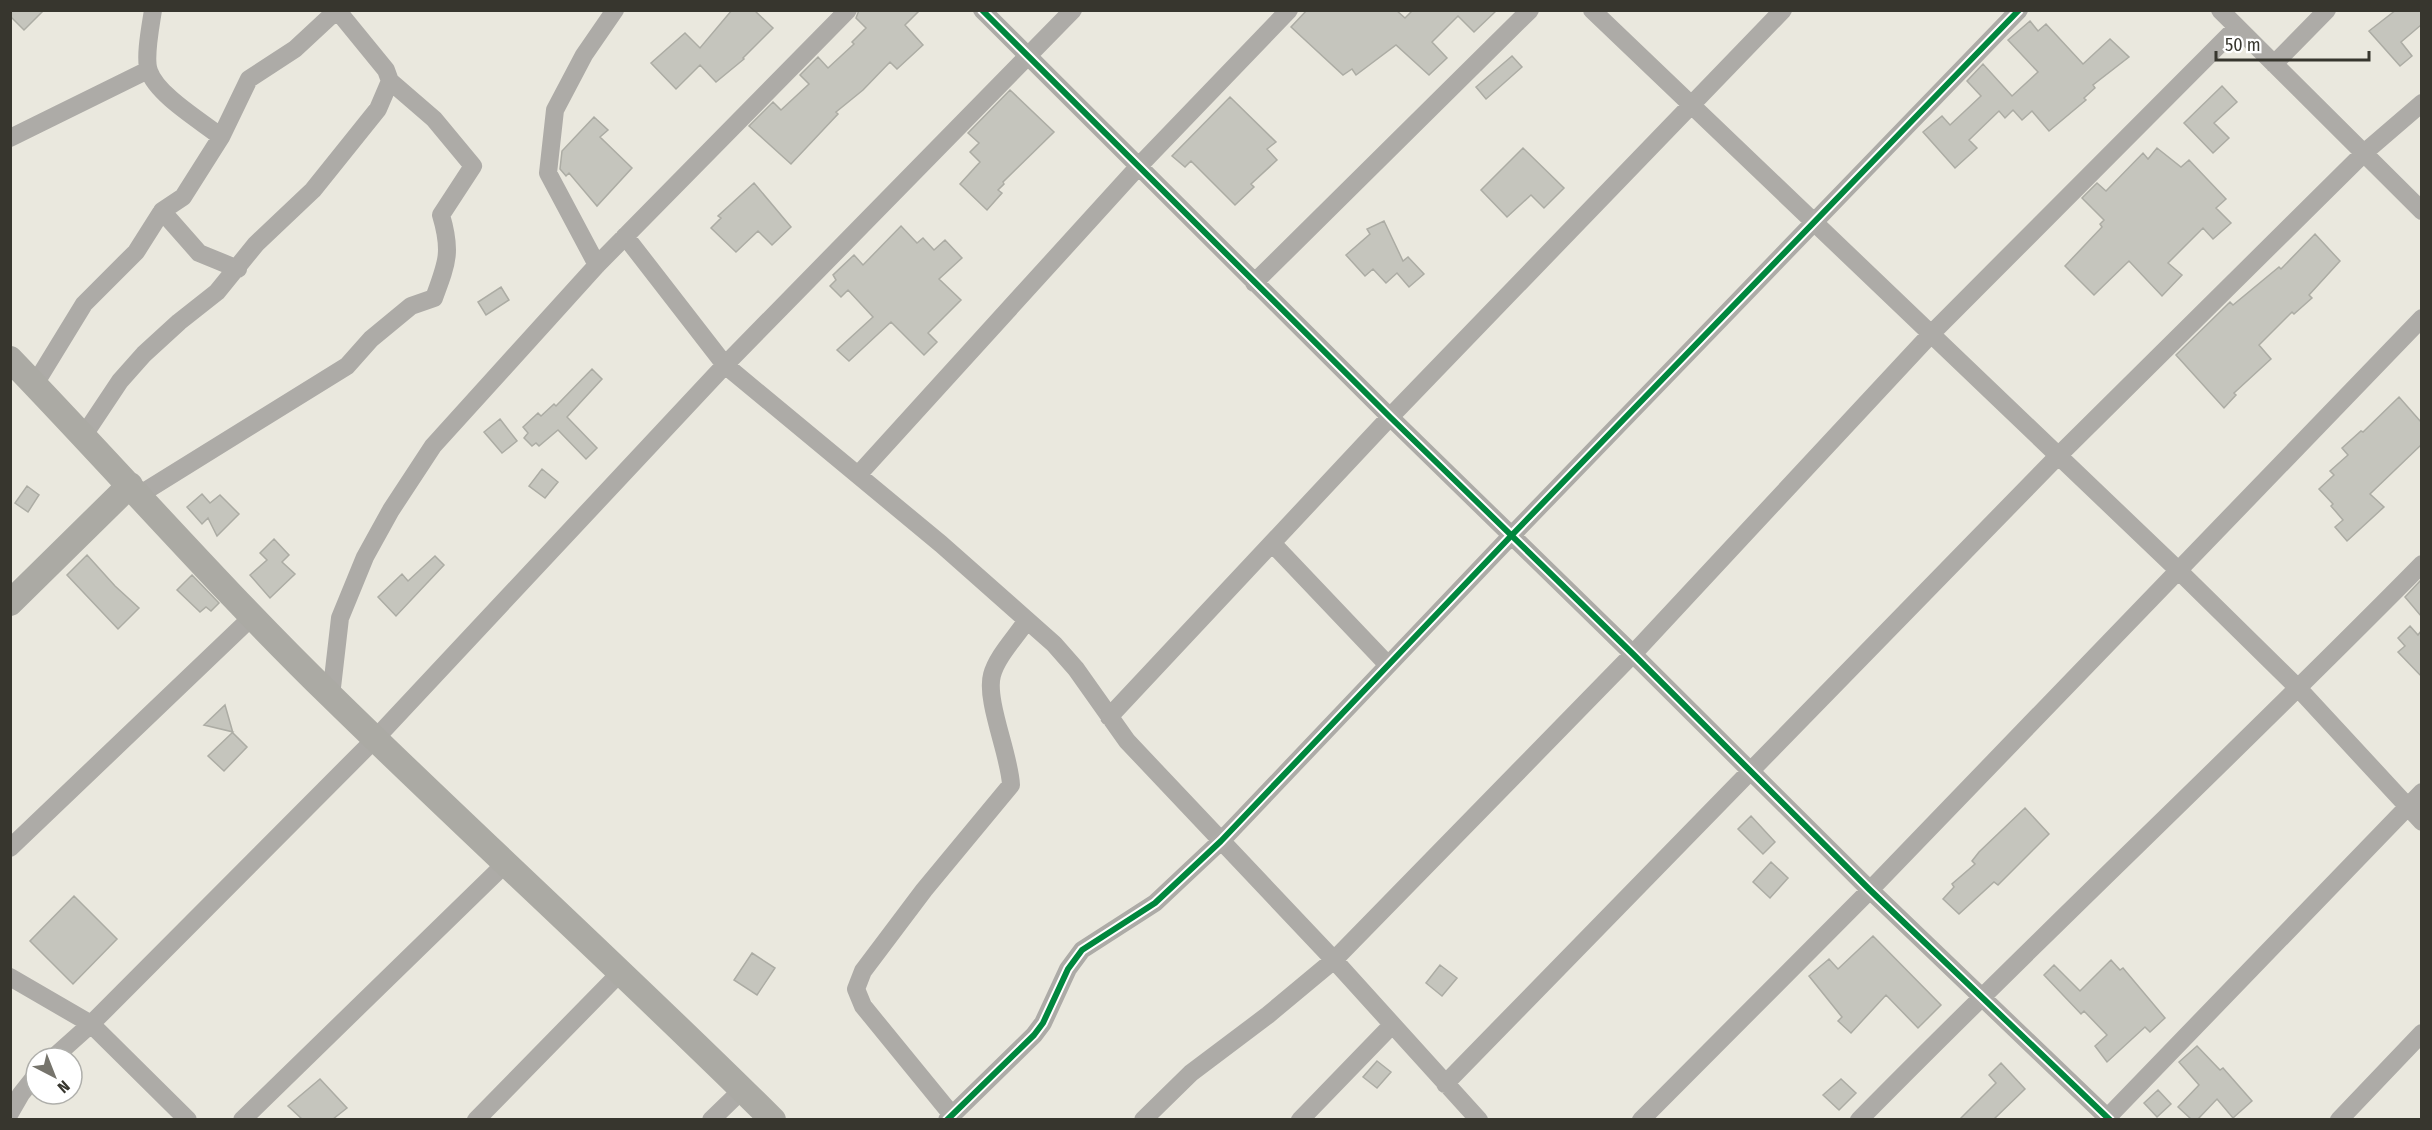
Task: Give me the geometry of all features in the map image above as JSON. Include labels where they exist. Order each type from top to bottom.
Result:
[{"type":"main road","points":[[10,359],[84,435],[252,617],[331,696],[773,1119]]},
{"type":"main road","points":[[10,603],[134,490]]},
{"type":"street","points":[[153,10],[148,38],[148,70],[162,90],[221,137]]},
{"type":"street","points":[[597,265],[548,174],[555,110],[584,55],[615,10]]},
{"type":"street","points":[[331,696],[340,618],[365,557],[391,510],[433,446],[597,265],[848,10]]},
{"type":"street","points":[[982,10],[1254,283],[1633,654],[1750,772],[2108,1119],[2421,792]]},
{"type":"street","points":[[66,1046],[375,738],[725,365],[1073,10]]},
{"type":"street","points":[[858,475],[1138,167],[1289,10]]},
{"type":"street","points":[[1254,283],[1530,10]]},
{"type":"street","points":[[1592,10],[2178,570],[2299,690],[2421,822]]},
{"type":"street","points":[[1109,717],[1390,417],[1783,10]]},
{"type":"street","points":[[1027,620],[1000,659],[991,677],[992,694],[1011,785],[924,890],[863,971],[856,989],[863,1006],[949,1117],[1044,1023],[1074,959],[1082,950],[1155,903],[1221,841],[1511,536],[2019,10]]},
{"type":"street","points":[[2220,10],[2365,152],[2421,211]]},
{"type":"street","points":[[2274,64],[2327,10]]},
{"type":"street","points":[[35,384],[84,304],[136,252],[162,211],[183,196],[221,137],[249,79],[295,49],[337,11],[386,70],[390,81],[434,119],[472,166],[441,214],[448,241],[445,270],[434,298],[411,306],[371,339],[347,366],[134,490]]},
{"type":"street","points":[[1143,1119],[1191,1073],[1268,1015],[1334,960],[1633,654],[1931,334],[2237,27]]},
{"type":"street","points":[[10,138],[148,70]]},
{"type":"street","points":[[84,435],[120,381],[144,354],[178,322],[217,292],[256,244],[313,189],[378,109],[390,81]]},
{"type":"street","points":[[1445,1084],[2058,456],[2365,152],[2421,103]]},
{"type":"street","points":[[162,211],[199,253],[238,269]]},
{"type":"street","points":[[625,236],[725,365],[941,544],[1054,644],[1076,669],[1127,741],[1334,960],[1479,1119]]},
{"type":"street","points":[[1641,1119],[1870,890],[2421,318]]},
{"type":"street","points":[[1272,543],[1388,665]]},
{"type":"street","points":[[1859,1119],[1982,996],[2299,690],[2421,564]]},
{"type":"street","points":[[10,848],[252,617]]},
{"type":"street","points":[[242,1119],[506,863]]},
{"type":"street","points":[[476,1119],[621,972]]},
{"type":"street","points":[[10,977],[91,1024],[188,1119]]},
{"type":"street","points":[[1300,1119],[1392,1025]]},
{"type":"street","points":[[2339,1119],[2421,1033]]},
{"type":"street","points":[[711,1119],[742,1089]]},
{"type":"street","points":[[10,1113],[24,1090]]},
{"type":"building","points":[[10,10],[44,10],[24,30],[10,16]]},
{"type":"building","points":[[732,10],[754,10],[773,28],[744,59],[716,82],[700,65],[676,89],[651,63],[685,33],[700,48]]},
{"type":"building","points":[[859,10],[920,10],[905,25],[923,45],[897,69],[890,62],[863,90],[836,112],[838,114],[791,164],[749,126],[773,102],[781,110],[809,84],[800,75],[818,57],[828,68],[854,44],[852,42],[866,28],[856,18]]},
{"type":"building","points":[[1307,10],[1396,10],[1405,18],[1413,10],[1497,10],[1474,32],[1458,16],[1432,42],[1447,58],[1429,75],[1396,45],[1356,75],[1352,69],[1343,75],[1291,27]]},
{"type":"building","points":[[2396,10],[2421,10],[2421,25],[2401,42],[2412,56],[2400,66],[2369,31]]},
{"type":"building","points":[[2030,21],[2038,31],[2046,24],[2083,64],[2110,39],[2129,57],[2093,85],[2095,88],[2084,98],[2086,100],[2049,131],[2032,111],[2022,120],[2013,110],[2005,118],[1999,111],[1969,140],[1977,148],[1955,168],[1923,132],[1942,116],[1950,125],[1981,96],[1967,81],[1983,64],[2012,96],[2038,72],[2008,40]]},
{"type":"building","points":[[1512,56],[1522,67],[1486,99],[1476,87]]},
{"type":"building","points":[[2222,86],[2237,102],[2214,123],[2229,138],[2213,153],[2184,123]]},
{"type":"building","points":[[1010,90],[1054,132],[1003,182],[1004,184],[998,190],[1002,193],[987,210],[960,184],[980,162],[970,152],[979,143],[968,133]]},
{"type":"building","points":[[1230,97],[1276,142],[1267,149],[1277,160],[1251,184],[1254,187],[1235,205],[1191,161],[1185,167],[1172,156]]},
{"type":"building","points":[[594,117],[608,130],[600,137],[632,168],[597,206],[569,173],[566,176],[560,169],[562,151]]},
{"type":"building","points":[[1523,148],[1564,188],[1544,208],[1531,195],[1507,217],[1481,190]]},
{"type":"building","points":[[2157,148],[2181,167],[2189,160],[2226,199],[2216,208],[2231,223],[2213,239],[2203,228],[2168,263],[2182,275],[2162,296],[2129,261],[2094,295],[2065,266],[2102,227],[2100,224],[2104,220],[2082,198],[2097,183],[2106,191],[2143,153],[2148,159]]},
{"type":"building","points":[[754,183],[791,227],[772,245],[758,231],[736,252],[711,228],[721,218],[718,216]]},
{"type":"building","points":[[1384,221],[1403,261],[1408,257],[1424,274],[1409,287],[1397,273],[1386,283],[1373,269],[1365,276],[1346,255],[1370,234],[1367,229]]},
{"type":"building","points":[[901,226],[917,243],[923,238],[934,250],[945,240],[962,258],[939,279],[961,300],[928,333],[937,342],[924,355],[891,322],[849,361],[837,350],[873,317],[848,290],[841,297],[830,286],[836,280],[833,275],[854,255],[863,265]]},
{"type":"building","points":[[2315,234],[2340,261],[2309,295],[2312,298],[2294,314],[2292,312],[2259,345],[2271,359],[2234,393],[2236,395],[2224,408],[2176,355],[2230,302],[2233,305],[2279,267],[2281,269]]},
{"type":"building","points":[[501,287],[509,300],[486,315],[478,302]]},
{"type":"building","points":[[592,369],[602,379],[567,417],[597,448],[586,459],[558,430],[539,446],[536,443],[532,446],[524,438],[528,433],[523,427],[538,413],[541,416],[554,404],[556,406]]},
{"type":"building","points":[[2399,397],[2421,422],[2421,445],[2370,494],[2384,507],[2347,541],[2335,527],[2343,520],[2331,506],[2333,504],[2319,489],[2334,475],[2330,471],[2348,455],[2342,448],[2361,431],[2363,432]]},
{"type":"building","points":[[500,419],[517,441],[502,453],[484,432]]},
{"type":"building","points":[[542,469],[558,482],[545,498],[529,486]]},
{"type":"building","points":[[27,486],[39,495],[28,512],[15,503]]},
{"type":"building","points":[[202,494],[210,503],[220,495],[239,514],[217,536],[208,518],[202,524],[187,507]]},
{"type":"building","points":[[274,539],[289,555],[282,562],[295,574],[270,598],[250,575],[267,560],[260,553]]},
{"type":"building","points":[[87,555],[139,608],[118,629],[67,575]]},
{"type":"building","points":[[435,556],[444,565],[396,616],[378,597],[402,574],[408,581]]},
{"type":"building","points":[[192,575],[219,603],[211,611],[206,607],[200,612],[177,590]]},
{"type":"building","points":[[2421,580],[2421,616],[2405,597]]},
{"type":"building","points":[[2410,626],[2418,635],[2421,631],[2421,676],[2398,652],[2405,646],[2398,638]]},
{"type":"building","points":[[225,705],[233,732],[204,725]]},
{"type":"building","points":[[233,732],[247,747],[224,771],[208,756]]},
{"type":"building","points":[[2025,808],[2049,834],[1998,885],[1994,882],[1959,914],[1943,899],[1954,887],[1952,884],[1975,864],[1972,861],[1979,852]]},
{"type":"building","points":[[1751,816],[1775,842],[1763,854],[1738,829]]},
{"type":"building","points":[[1771,862],[1788,878],[1770,898],[1753,882]]},
{"type":"building","points":[[74,896],[117,939],[73,984],[30,941]]},
{"type":"building","points":[[1873,936],[1941,1005],[1918,1028],[1886,995],[1851,1033],[1838,1021],[1842,1017],[1809,976],[1829,959],[1838,969]]},
{"type":"building","points":[[752,953],[775,968],[757,995],[734,980]]},
{"type":"building","points":[[2111,960],[2120,970],[2123,968],[2165,1018],[2150,1032],[2145,1027],[2107,1062],[2095,1046],[2107,1035],[2084,1011],[2081,1014],[2044,975],[2054,965],[2080,991]]},
{"type":"building","points":[[1440,965],[1457,978],[1442,996],[1426,983]]},
{"type":"building","points":[[2197,1046],[2220,1070],[2223,1068],[2252,1101],[2233,1118],[2217,1099],[2198,1119],[2191,1119],[2178,1107],[2199,1085],[2179,1062]]},
{"type":"building","points":[[1377,1061],[1391,1072],[1377,1088],[1363,1077]]},
{"type":"building","points":[[2001,1063],[2025,1089],[1994,1119],[1960,1119],[1996,1083],[1989,1075]]},
{"type":"building","points":[[320,1079],[347,1108],[333,1119],[302,1119],[288,1106]]},
{"type":"building","points":[[1841,1079],[1856,1093],[1839,1110],[1823,1095]]},
{"type":"building","points":[[2158,1090],[2171,1104],[2157,1117],[2144,1103]]},
{"type":"cycle path","points":[[982,10],[1390,417],[1870,890],[2110,1120]]},
{"type":"cycle path","points":[[947,1120],[1034,1035],[1043,1023],[1068,969],[1082,950],[1155,903],[1221,841],[1511,536],[2019,10]]}]
